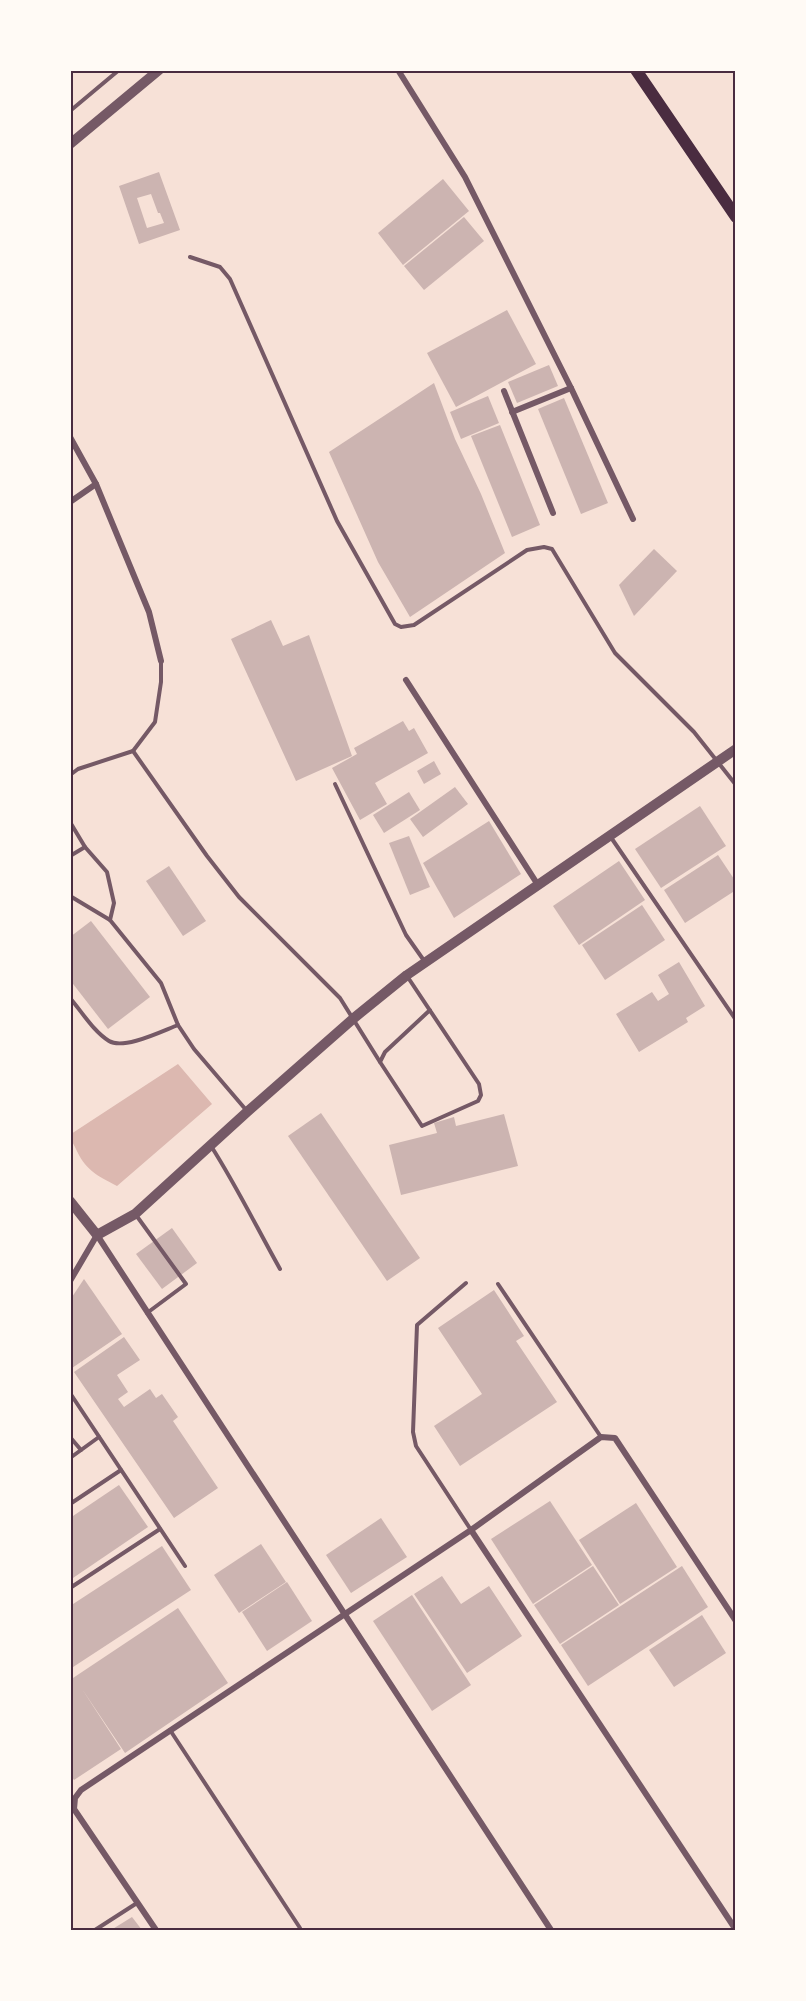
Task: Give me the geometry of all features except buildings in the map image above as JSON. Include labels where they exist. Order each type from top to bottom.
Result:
[{"type":"main road","points":[[636,70],[735,217]]},
{"type":"street","points":[[70,144],[159,70]]},
{"type":"street","points":[[398,70],[465,177],[571,388],[633,519]]},
{"type":"street","points":[[512,412],[571,388]]},
{"type":"street","points":[[504,391],[553,513]]},
{"type":"street","points":[[70,437],[96,484],[149,612],[161,661]]},
{"type":"street","points":[[70,502],[96,484]]},
{"type":"street","points":[[406,680],[538,885]]},
{"type":"street","points":[[70,1281],[97,1235],[135,1214],[354,1018],[406,975],[735,749]]},
{"type":"street","points":[[70,1201],[97,1235],[551,1930]]},
{"type":"street","points":[[156,1930],[72,1809],[75,1798],[81,1790],[471,1530],[601,1437],[615,1438],[735,1621]]},
{"type":"street","points":[[471,1530],[735,1930]]},
{"type":"lane","points":[[70,111],[119,70]]},
{"type":"lane","points":[[190,257],[220,267],[230,279],[337,521],[394,624],[401,627],[414,625],[528,550],[544,547],[552,549],[615,653],[694,732],[735,785]]},
{"type":"lane","points":[[70,775],[78,769],[133,751],[155,723],[161,682],[161,661]]},
{"type":"lane","points":[[133,751],[207,856],[239,897],[340,998],[422,1126],[477,1101],[481,1095],[479,1084],[406,975]]},
{"type":"lane","points":[[335,784],[406,935],[426,962]]},
{"type":"lane","points":[[70,822],[85,847],[106,872],[114,903],[110,920]]},
{"type":"lane","points":[[610,836],[735,1020]]},
{"type":"lane","points":[[70,856],[85,847]]},
{"type":"lane","points":[[70,896],[110,920],[161,982],[178,1025],[194,1049],[248,1112]]},
{"type":"lane","points":[[70,998],[96,1029],[111,1042],[128,1044],[178,1025]]},
{"type":"lane","points":[[380,1062],[385,1052],[430,1010]]},
{"type":"lane","points":[[210,1145],[227,1171],[280,1269]]},
{"type":"lane","points":[[135,1214],[186,1284],[147,1313]]},
{"type":"lane","points":[[466,1283],[417,1325],[413,1432],[416,1446],[471,1530]]},
{"type":"lane","points":[[498,1284],[601,1437]]},
{"type":"lane","points":[[70,1393],[185,1566]]},
{"type":"lane","points":[[70,1437],[81,1450]]},
{"type":"lane","points":[[70,1458],[99,1437]]},
{"type":"lane","points":[[70,1504],[121,1470]]},
{"type":"lane","points":[[70,1588],[160,1529]]},
{"type":"lane","points":[[170,1730],[300,1928]]},
{"type":"lane","points":[[95,1930],[137,1903]]},
{"type":"shaded area","points":[[178,1064],[212,1104],[117,1186],[92,1171],[79,1155],[72,1142],[71,1134]]}]
